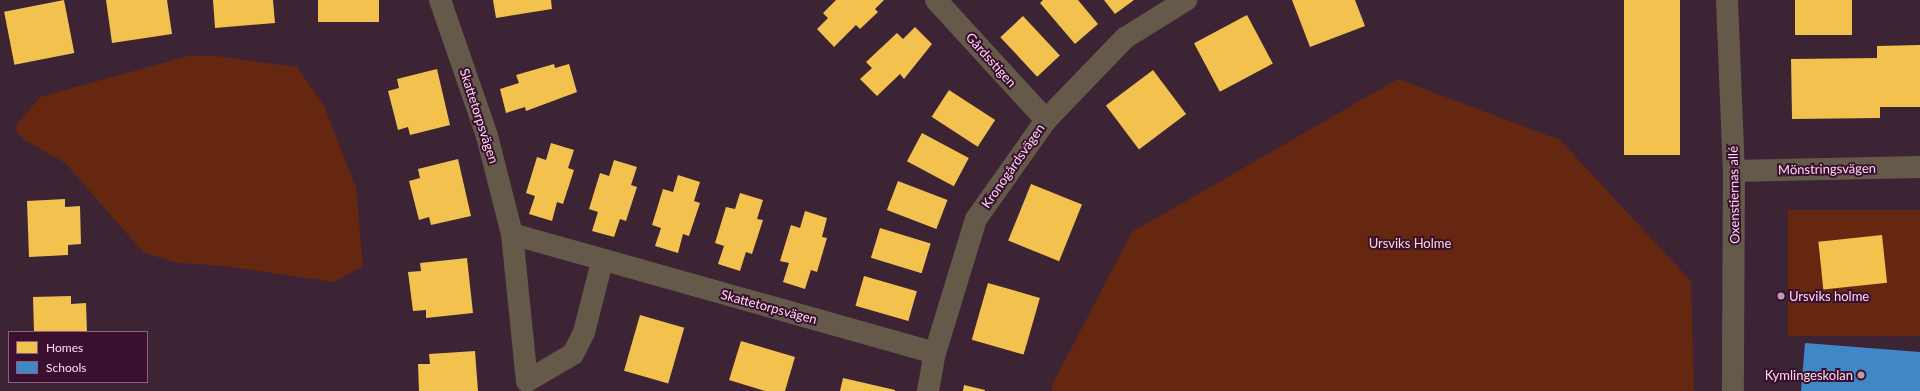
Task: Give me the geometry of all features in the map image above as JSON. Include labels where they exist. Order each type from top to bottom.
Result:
[{"type":"street","name":"Skattetorpsvägen","points":[[440,0],[487,136],[512,234],[527,381],[573,354],[584,332],[602,262]]},
{"type":"street","name":"Gårdsstigen","points":[[936,0],[1046,120]]},
{"type":"street","name":"Kronogårdsvägen","points":[[928,391],[935,352],[976,219],[1046,120],[1125,38],[1186,0]]},
{"type":"street","name":"Oxenstiernas allé","points":[[1727,0],[1734,171],[1733,391]]},
{"type":"street","name":"Mönstringsvägen","points":[[1734,171],[1920,166]]},
{"type":"street","name":"Skattetorpsvägen","points":[[512,234],[602,262],[935,352]]},
{"type":"green space","points":[[188,56],[216,56],[297,67],[324,106],[356,188],[363,266],[334,282],[226,266],[179,263],[144,253],[65,163],[23,139],[14,128],[40,97]]},
{"type":"green space","name":"Ursviks Holme","points":[[1398,79],[1560,140],[1691,281],[1694,391],[1053,391],[1051,387],[1132,232]]},
{"type":"green space","points":[[1788,210],[1920,210],[1920,336],[1788,336]]},
{"type":"building: Homes","points":[[64,0],[74,53],[14,65],[4,12]]},
{"type":"building: Homes","points":[[106,0],[167,0],[172,34],[112,43]]},
{"type":"building: Homes","points":[[213,0],[273,0],[275,23],[215,28]]},
{"type":"building: Homes","points":[[318,0],[379,0],[379,22],[318,22]]},
{"type":"building: Homes","points":[[493,0],[551,0],[552,9],[496,18]]},
{"type":"building: Homes","points":[[836,0],[884,0],[875,9],[878,12],[860,29],[856,25],[834,47],[817,29],[828,18],[823,13]]},
{"type":"building: Homes","points":[[1043,0],[1078,0],[1098,24],[1075,44],[1040,3]]},
{"type":"building: Homes","points":[[1104,0],[1134,0],[1115,14]]},
{"type":"building: Homes","points":[[1292,0],[1355,0],[1365,26],[1310,47]]},
{"type":"building: Homes","points":[[1624,0],[1680,0],[1680,155],[1624,155]]},
{"type":"building: Homes","points":[[1795,0],[1852,0],[1852,35],[1795,35]]},
{"type":"building: Homes","points":[[1247,15],[1273,64],[1220,92],[1194,43]]},
{"type":"building: Homes","points":[[1023,16],[1060,55],[1037,77],[1000,37]]},
{"type":"building: Homes","points":[[915,27],[932,44],[904,79],[900,74],[877,96],[860,79],[872,68],[866,62],[897,33],[903,39]]},
{"type":"building: Homes","points":[[1920,45],[1920,107],[1880,107],[1880,118],[1792,119],[1791,59],[1877,58],[1877,46]]},
{"type":"building: Homes","points":[[554,64],[555,68],[569,64],[577,92],[526,111],[525,107],[506,113],[500,89],[519,83],[516,75]]},
{"type":"building: Homes","points":[[437,69],[450,125],[410,135],[408,127],[398,130],[388,91],[399,88],[397,79]]},
{"type":"building: Homes","points":[[1153,70],[1186,114],[1139,149],[1106,106]]},
{"type":"building: Homes","points":[[949,90],[995,120],[978,147],[932,117]]},
{"type":"building: Homes","points":[[922,133],[969,158],[954,186],[907,161]]},
{"type":"building: Homes","points":[[551,143],[574,150],[568,168],[574,170],[563,204],[557,202],[552,221],[529,214],[535,196],[526,193],[537,157],[546,160]]},
{"type":"building: Homes","points":[[458,159],[471,216],[431,225],[429,217],[419,220],[409,181],[420,178],[418,169]]},
{"type":"building: Homes","points":[[614,160],[637,167],[631,185],[637,187],[626,221],[620,219],[614,237],[592,231],[598,212],[589,209],[600,173],[609,176]]},
{"type":"building: Homes","points":[[678,175],[700,182],[694,201],[700,203],[689,236],[683,234],[678,253],[655,246],[661,228],[652,225],[663,189],[673,192]]},
{"type":"building: Homes","points":[[898,181],[947,200],[936,229],[887,210]]},
{"type":"building: Homes","points":[[1031,184],[1082,205],[1059,261],[1008,241]]},
{"type":"building: Homes","points":[[740,193],[763,200],[757,219],[763,220],[752,254],[746,252],[740,271],[718,264],[724,246],[715,243],[726,207],[735,209]]},
{"type":"building: Homes","points":[[65,199],[65,207],[80,206],[81,244],[68,245],[68,255],[29,257],[27,201]]},
{"type":"building: Homes","points":[[805,211],[827,218],[822,237],[827,238],[817,272],[811,270],[805,289],[783,282],[789,263],[780,261],[791,225],[800,228]]},
{"type":"building: Homes","points":[[880,228],[931,243],[922,273],[871,258]]},
{"type":"building: Homes","points":[[1882,235],[1887,283],[1823,289],[1818,242]]},
{"type":"building: Homes","points":[[467,258],[473,313],[426,318],[426,310],[413,311],[408,272],[421,271],[420,263]]},
{"type":"building: Homes","points":[[864,276],[917,291],[908,321],[855,306]]},
{"type":"building: Homes","points":[[988,283],[1040,298],[1024,355],[972,340]]},
{"type":"building: Homes","points":[[71,296],[71,304],[86,303],[87,331],[34,331],[33,297]]},
{"type":"building: Homes","points":[[640,315],[684,328],[668,383],[624,371]]},
{"type":"building: Homes","points":[[741,341],[795,357],[785,391],[765,391],[729,380]]},
{"type":"building: Homes","points":[[475,351],[478,391],[419,391],[418,364],[430,364],[429,354]]},
{"type":"building: Homes","points":[[843,378],[895,390],[895,391],[840,391]]},
{"type":"building: Homes","points":[[964,385],[985,390],[985,391],[963,391]]},
{"type":"building: Schools","name":"Kymlingeskolan","points":[[1805,343],[1920,352],[1920,391],[1801,391]]},
{"type":"place","name":"Ursviks holme","points":[[1781,296]]},
{"type":"place","name":"Kymlingeskolan","points":[[1861,375]]}]
